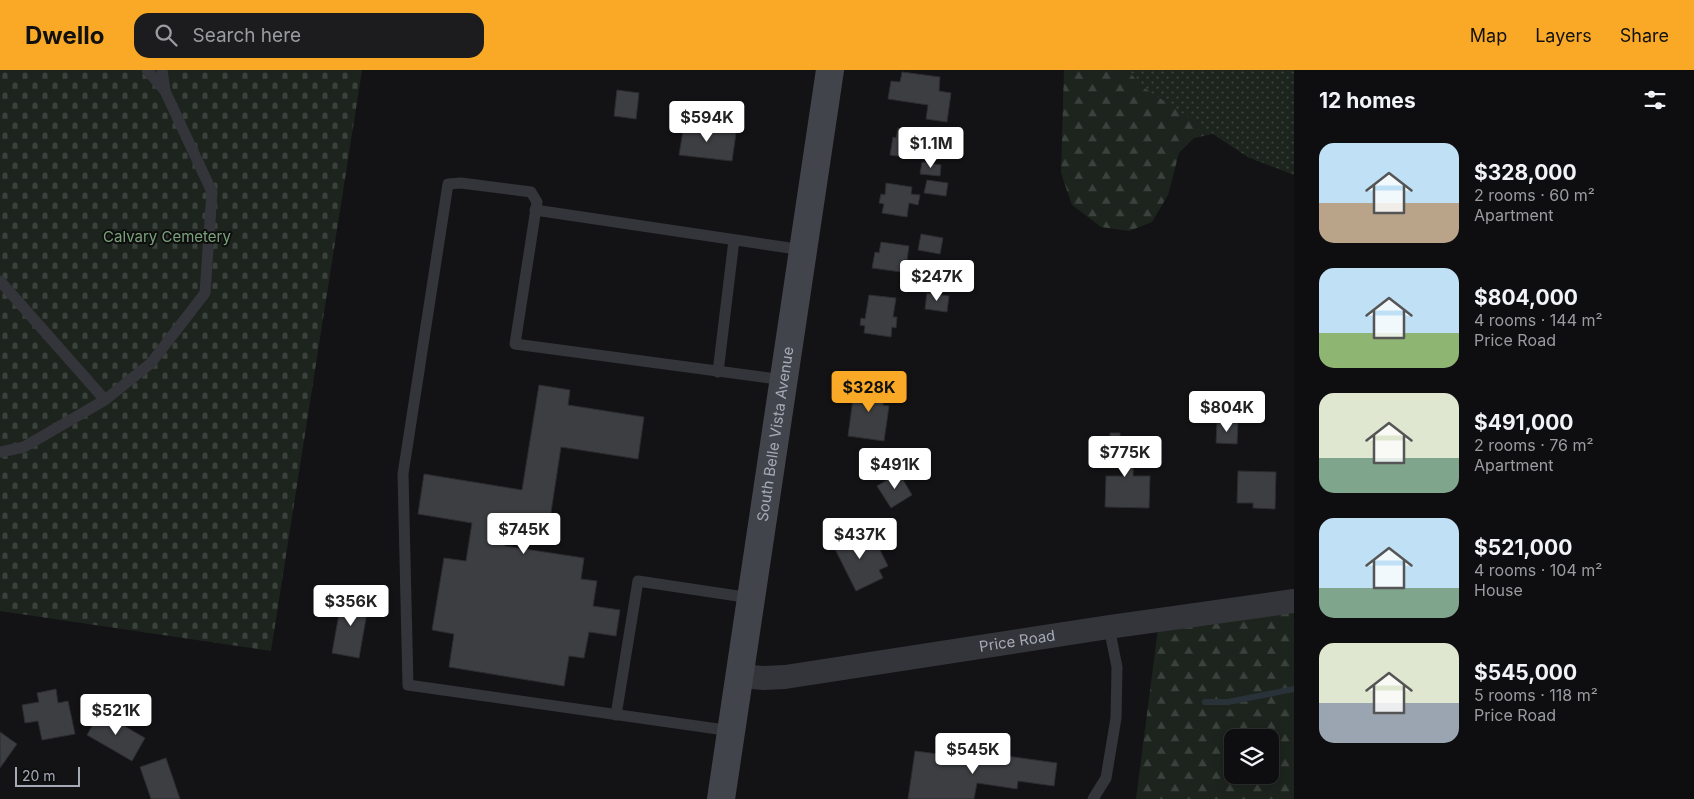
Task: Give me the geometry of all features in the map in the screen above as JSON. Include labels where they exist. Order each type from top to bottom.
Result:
[{"type":"street","name":"South Belle Vista Avenue","points":[[721,799],[830,70]]},
{"type":"street","name":"Price Road","points":[[740,676],[785,678],[1109,627],[1294,601]]},
{"type":"lane","points":[[147,70],[165,90]]},
{"type":"lane","points":[[0,452],[24,447],[106,400],[151,363],[204,293],[212,192],[165,90],[162,70]]},
{"type":"lane","points":[[732,731],[408,685],[403,474],[448,184],[461,183],[531,192],[537,202],[515,344],[784,380]]},
{"type":"lane","points":[[535,210],[804,250]]},
{"type":"lane","points":[[718,372],[734,240]]},
{"type":"lane","points":[[0,281],[106,400]]},
{"type":"lane","points":[[616,715],[638,581],[751,598]]},
{"type":"lane","points":[[1093,799],[1106,778],[1116,718],[1116,667],[1109,627]]},
{"type":"green space","name":"Calvary Cemetery","points":[[0,70],[362,70],[271,651],[0,611]]},
{"type":"green space","points":[[1064,70],[1294,70],[1294,175],[1248,157],[1213,134],[1194,138],[1179,153],[1168,195],[1152,222],[1129,231],[1101,227],[1072,205],[1061,173]]},
{"type":"green space","points":[[1127,70],[1294,70],[1294,175],[1248,157],[1143,87]]},
{"type":"green space","points":[[1294,601],[1294,799],[1136,799],[1159,621]]},
{"type":"building","points":[[902,72],[940,77],[939,91],[951,93],[947,122],[926,119],[928,105],[888,99],[891,81],[900,82]]},
{"type":"building","points":[[617,90],[639,93],[636,119],[614,116]]},
{"type":"building","points":[[684,125],[736,133],[732,161],[679,155]]},
{"type":"building","points":[[898,128],[927,133],[924,151],[920,150],[919,159],[890,155],[893,137],[896,138]]},
{"type":"building","points":[[922,162],[941,165],[940,176],[920,174]]},
{"type":"building","points":[[927,180],[948,183],[946,196],[924,193]]},
{"type":"building","points":[[886,183],[912,187],[911,194],[920,195],[918,205],[909,203],[907,217],[882,213],[884,204],[879,203],[881,194],[885,195]]},
{"type":"building","points":[[921,234],[943,238],[940,254],[918,250]]},
{"type":"building","points":[[881,242],[909,246],[907,260],[903,260],[901,272],[872,268],[875,252],[879,253]]},
{"type":"building","points":[[927,293],[949,296],[947,312],[925,309]]},
{"type":"building","points":[[869,295],[896,298],[893,317],[897,317],[896,328],[892,327],[891,337],[864,333],[865,326],[860,325],[861,318],[865,319]]},
{"type":"building","points":[[855,384],[885,388],[883,405],[889,406],[884,441],[848,436]]},
{"type":"building","points":[[539,385],[570,390],[568,405],[644,417],[638,459],[561,447],[548,532],[508,526],[505,546],[584,558],[581,579],[597,581],[593,606],[620,610],[616,636],[589,632],[584,658],[569,656],[564,686],[449,667],[454,634],[432,630],[444,558],[466,561],[472,523],[418,514],[424,474],[522,490]]},
{"type":"building","points":[[1217,423],[1238,423],[1237,444],[1216,443]]},
{"type":"building","points":[[1110,433],[1120,433],[1120,440],[1134,440],[1133,476],[1150,476],[1149,508],[1105,507],[1106,476],[1124,476],[1124,466],[1109,466]]},
{"type":"building","points":[[1238,471],[1276,472],[1275,509],[1253,508],[1253,503],[1237,503]]},
{"type":"building","points":[[899,473],[912,495],[891,508],[877,486]]},
{"type":"building","points":[[856,529],[865,547],[876,542],[888,566],[879,570],[883,578],[856,591],[831,541]]},
{"type":"building","points":[[342,597],[369,601],[359,658],[332,653]]},
{"type":"building","points":[[56,689],[58,703],[68,701],[75,734],[42,740],[38,721],[25,723],[22,705],[39,702],[37,693]]},
{"type":"building","points":[[100,712],[145,738],[132,761],[87,735]]},
{"type":"building","points":[[0,732],[17,744],[0,768]]},
{"type":"building","points":[[915,751],[984,760],[985,753],[1057,763],[1054,786],[1018,781],[1017,789],[977,783],[974,799],[908,799]]},
{"type":"building","points":[[166,758],[180,799],[151,799],[140,767]]},
{"type":"waterway","points":[[1205,702],[1228,702],[1294,689]]}]
